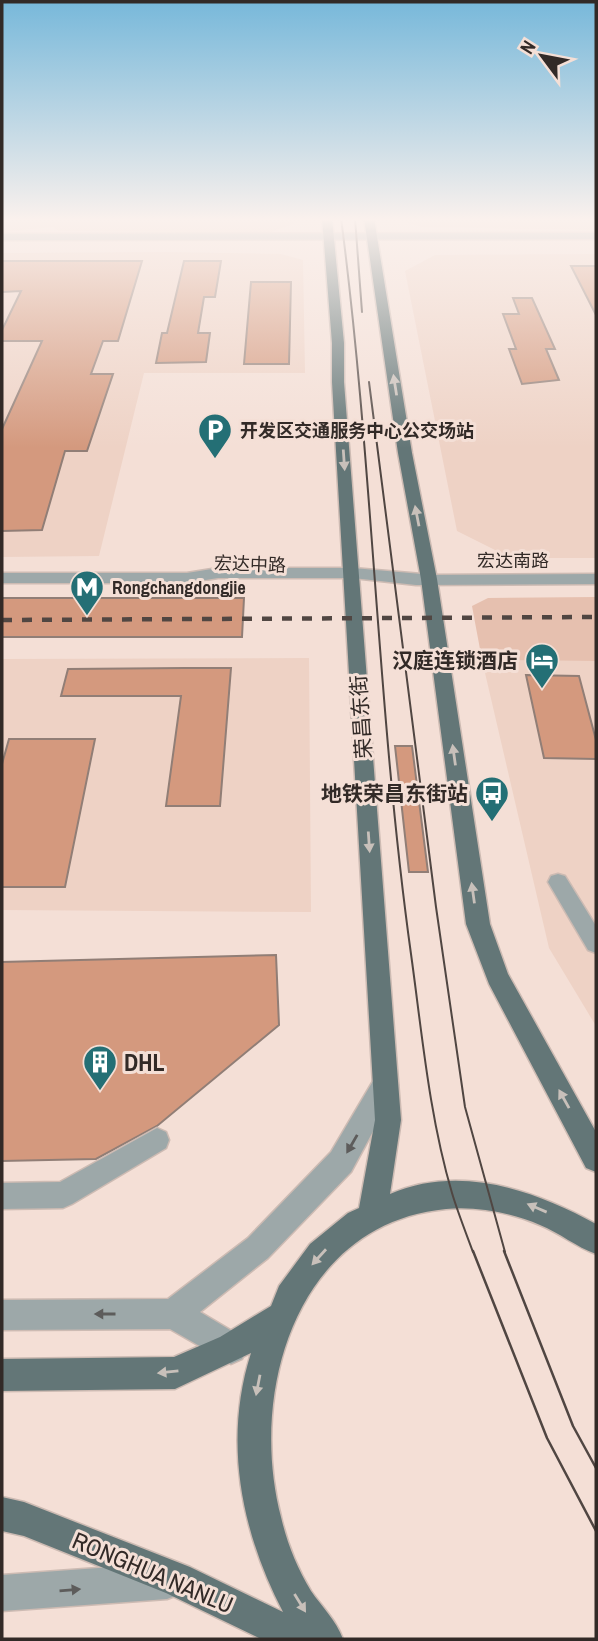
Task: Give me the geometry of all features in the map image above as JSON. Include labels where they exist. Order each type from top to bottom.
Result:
[{"type":"main road","name":"荣昌东街","points":[[333,295],[388,1120],[372,1214]]},
{"type":"main road","points":[[380,295],[405,453],[429,579],[478,925],[498,977],[596,1159]]},
{"type":"main road","points":[[325,1639],[296,1600],[273,1548],[259,1497],[253,1426],[257,1384],[277,1319],[302,1275],[325,1250],[372,1214],[413,1199],[452,1193],[487,1195],[525,1203],[571,1223],[596,1240]]},
{"type":"main road","points":[[2,1375],[175,1373],[231,1348],[277,1319]]},
{"type":"main road","name":"RONGHUA NANLU","points":[[2,1514],[24,1519],[177,1580],[300,1639]]},
{"type":"street","name":"宏达中路","points":[[2,578],[187,578],[217,584],[429,579]]},
{"type":"street","name":"宏达南路","points":[[429,579],[596,579]]},
{"type":"street","points":[[558,882],[596,944]]},
{"type":"street","points":[[173,1314],[258,1248],[341,1162],[386,1085]]},
{"type":"street","points":[[2,1196],[63,1195],[157,1140]]},
{"type":"street","points":[[2,1315],[173,1314],[231,1348]]},
{"type":"street","points":[[2,1593],[177,1580]]},
{"type":"shaded area","points":[[2,295],[304,295],[305,373],[144,373],[99,556],[2,557]]},
{"type":"shaded area","points":[[410,295],[596,295],[596,558],[511,558],[457,531]]},
{"type":"shaded area","points":[[596,597],[596,661],[482,660],[472,606],[488,598]]},
{"type":"shaded area","points":[[309,658],[311,912],[2,910],[2,659]]},
{"type":"shaded area","points":[[482,660],[596,661],[596,1026],[549,948]]},
{"type":"building","points":[[19,295],[132,295],[118,341],[103,341],[91,374],[113,374],[87,451],[65,451],[42,530],[2,531],[2,429],[42,341],[2,341],[2,330]]},
{"type":"building","points":[[176,295],[215,295],[215,297],[204,297],[198,333],[210,333],[206,362],[156,363],[162,333],[167,333]]},
{"type":"building","points":[[250,295],[291,295],[289,364],[244,364]]},
{"type":"building","points":[[586,295],[596,295],[596,315]]},
{"type":"building","points":[[513,298],[532,298],[555,349],[546,349],[559,380],[522,384],[509,349],[516,349],[503,314],[519,314]]},
{"type":"building","name":"Rongchangdongjie","points":[[2,598],[244,598],[242,637],[2,637]]},
{"type":"building","points":[[231,668],[220,806],[166,806],[181,696],[61,696],[68,669]]},
{"type":"building","points":[[526,675],[579,676],[596,740],[596,759],[544,758]]},
{"type":"building","points":[[9,739],[95,739],[65,887],[2,887],[2,764]]},
{"type":"building","points":[[395,746],[412,746],[428,872],[409,872]]},
{"type":"building","name":"DHL","points":[[276,955],[279,1025],[157,1126],[96,1159],[2,1161],[2,962]]},
{"type":"tram line","points":[[350,295],[390,770],[411,954],[437,1134],[452,1193],[473,1252]]},
{"type":"tram line","points":[[361,295],[362,312]]},
{"type":"tram line","points":[[369,382],[436,907],[465,1107],[505,1252]]},
{"type":"tram line","points":[[473,1251],[547,1438],[596,1531]]},
{"type":"tram line","points":[[504,1251],[573,1426],[596,1468]]},
{"type":"railway","points":[[2,620],[596,617]]},
{"type":"place","name":"开发区交通服务中心公交场站","points":[[215,460]]},
{"type":"place","name":"Rongchangdongjie","points":[[87,617]]},
{"type":"place","name":"汉庭连锁酒店","points":[[542,690]]},
{"type":"place","name":"地铁荣昌东街站","points":[[492,823]]},
{"type":"place","name":"DHL","points":[[100,1092]]}]
